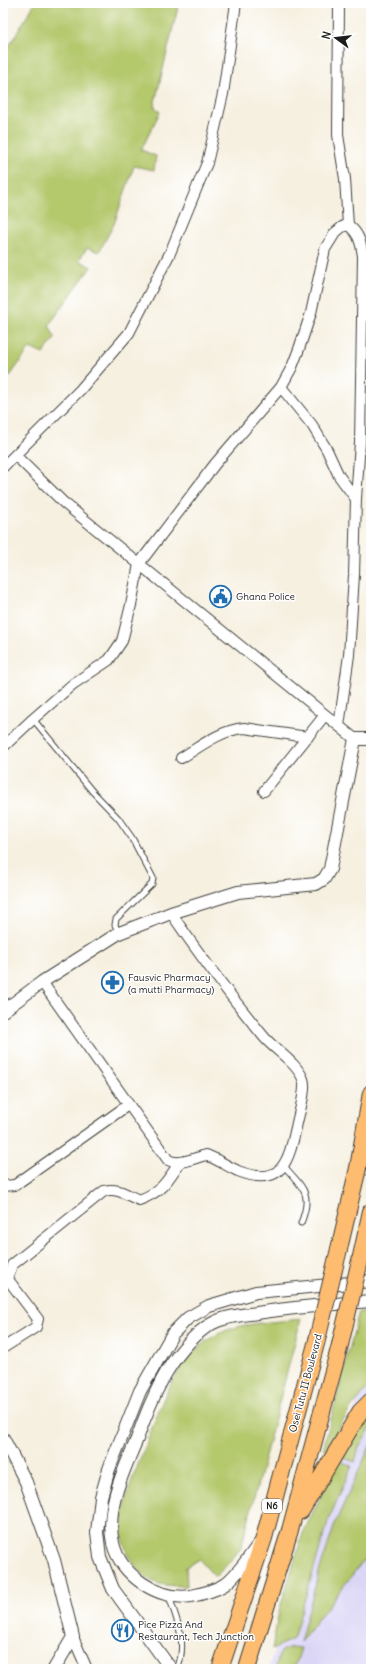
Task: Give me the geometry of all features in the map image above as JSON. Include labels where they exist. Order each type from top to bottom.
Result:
[{"type":"highway","name":"Osei Tutu II Boulevard","points":[[220,1669],[264,1538],[317,1340],[358,1168],[371,1093]]},
{"type":"highway","name":"N6","points":[[246,1669],[290,1530],[340,1345],[371,1211]]},
{"type":"highway","points":[[290,1530],[360,1412],[371,1401]]},
{"type":"street","points":[[3,467],[16,456],[80,390],[129,333],[170,253],[207,164],[223,94],[236,3]]},
{"type":"street","points":[[340,3],[338,135],[345,179],[348,225]]},
{"type":"street","points":[[3,747],[73,684],[109,660],[122,641],[139,564],[215,464],[281,387],[292,367],[311,313],[325,249],[335,233],[342,227],[348,225]]},
{"type":"street","points":[[339,726],[350,655],[356,499],[360,443],[363,256],[360,239],[355,230],[348,225]]},
{"type":"street","points":[[281,387],[312,425],[327,450],[339,476],[356,499]]},
{"type":"street","points":[[16,456],[64,503],[355,739],[371,739]]},
{"type":"street","points":[[264,791],[325,715]]},
{"type":"street","points":[[181,758],[224,733],[234,729],[244,728],[308,736]]},
{"type":"street","points":[[3,1011],[42,982],[119,933],[171,913],[238,892],[316,884],[324,879],[330,869],[355,739]]},
{"type":"street","points":[[42,982],[168,1160],[173,1163],[206,1155],[239,1171],[265,1176],[274,1174],[284,1166],[291,1151],[304,1090],[304,1079],[296,1068],[266,1039],[235,1002],[171,913]]},
{"type":"street","points":[[3,1186],[15,1185],[128,1105]]},
{"type":"street","points":[[3,1348],[36,1327],[38,1319],[10,1282],[8,1277],[12,1265],[104,1190],[116,1189],[139,1200],[156,1193],[164,1186],[180,1162]]},
{"type":"street","points":[[171,1669],[113,1589],[100,1557],[97,1532],[101,1497],[109,1469],[140,1391],[173,1333],[188,1318],[209,1306],[256,1292],[371,1281]]},
{"type":"street","points":[[264,1538],[224,1585],[207,1592],[190,1596],[169,1595],[152,1589],[139,1582],[130,1574],[120,1561],[113,1544],[111,1524],[114,1505],[121,1479],[144,1420],[162,1380],[192,1338],[213,1322],[268,1311],[371,1301]]},
{"type":"street","points":[[3,1438],[26,1482],[54,1560],[73,1637],[87,1669]]},
{"type":"street","points":[[54,1669],[73,1637]]},
{"type":"lane","points":[[33,719],[92,791],[118,818],[132,838],[153,878],[152,884],[116,919],[115,925],[119,933]]},
{"type":"lane","points":[[284,1166],[303,1188],[307,1205],[302,1223]]},
{"type":"lane","points":[[169,1595],[183,1646],[181,1659],[177,1669]]},
{"type":"shaded area","points":[[371,1361],[371,1669],[268,1669]]},
{"type":"green space","points":[[35,3],[179,3],[154,106],[160,112],[141,150],[156,156],[154,170],[134,166],[114,224],[99,252],[87,248],[79,260],[91,267],[49,325],[55,338],[43,354],[30,348],[10,376],[3,372],[3,56]]},
{"type":"green space","points":[[371,1311],[371,1384],[351,1408],[326,1449],[323,1449],[359,1312]]},
{"type":"green space","points":[[301,1319],[241,1548],[215,1577],[199,1559],[186,1567],[187,1586],[163,1585],[151,1580],[140,1572],[128,1555],[123,1540],[122,1524],[128,1492],[169,1387],[186,1361],[196,1350],[218,1334],[241,1326]]},
{"type":"green space","points":[[371,1411],[371,1428],[359,1447],[355,1462],[341,1457]]},
{"type":"green space","points":[[371,1444],[371,1563],[363,1561],[300,1642],[319,1572],[336,1521]]},
{"type":"green space","points":[[338,1460],[352,1466],[328,1521],[293,1639],[272,1649],[279,1611],[303,1533]]},
{"type":"green space","points":[[290,1647],[301,1648],[294,1669],[275,1669],[280,1652]]},
{"type":"place","name":"Ghana Police","points":[[220,596]]},
{"type":"place","name":"Fausvic Pharmacy (a mutti Pharmacy)","points":[[113,983]]},
{"type":"place","name":"Pice Pizza And Restaurant, Tech Junction","points":[[122,1630]]}]
